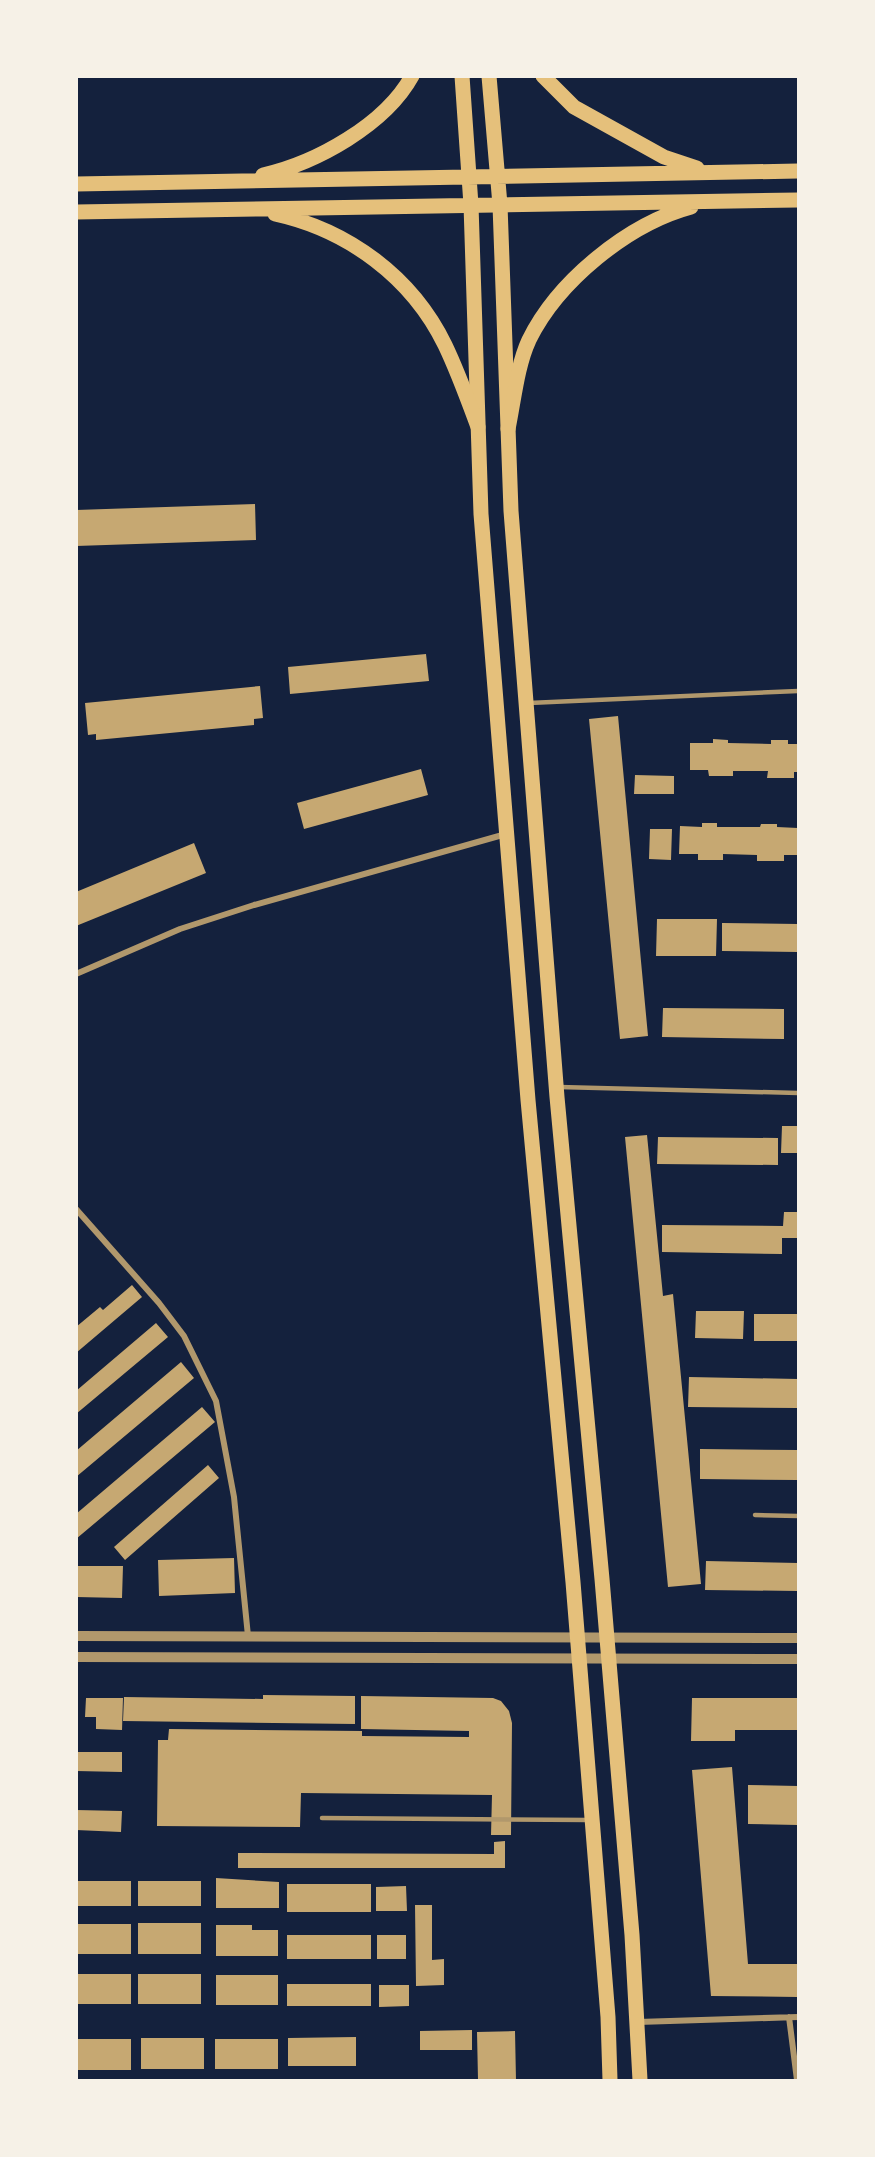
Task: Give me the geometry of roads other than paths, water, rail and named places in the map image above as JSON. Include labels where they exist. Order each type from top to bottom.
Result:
[{"type":"main road","points":[[226,181],[266,174],[300,164],[334,148],[382,112],[412,76]]},
{"type":"main road","points":[[462,76],[470,176],[481,514],[528,1100],[577,1636],[607,2005],[610,2080]]},
{"type":"main road","points":[[489,76],[500,205],[511,511],[557,1087],[607,1637],[638,2022],[640,2080]]},
{"type":"main road","points":[[543,76],[574,107],[618,133],[664,157],[709,172]]},
{"type":"main road","points":[[76,184],[798,171]]},
{"type":"main road","points":[[76,212],[798,200]]},
{"type":"main road","points":[[508,429],[529,341],[548,311],[600,252],[652,220],[712,202]]},
{"type":"main road","points":[[252,209],[296,219],[331,232],[360,247],[381,264],[403,286],[445,344],[478,427]]},
{"type":"street","points":[[76,974],[180,928],[507,834]]},
{"type":"street","points":[[76,1209],[159,1303],[184,1336],[216,1401],[234,1497],[248,1636]]},
{"type":"street","points":[[76,1636],[798,1638]]},
{"type":"street","points":[[76,1657],[798,1659]]},
{"type":"street","points":[[789,2017],[796,2080]]},
{"type":"street","points":[[638,2022],[798,2017]]},
{"type":"lane","points":[[526,703],[798,691]]},
{"type":"lane","points":[[557,1087],[798,1093]]},
{"type":"lane","points":[[755,1515],[798,1516]]},
{"type":"lane","points":[[322,1818],[591,1820]]}]
